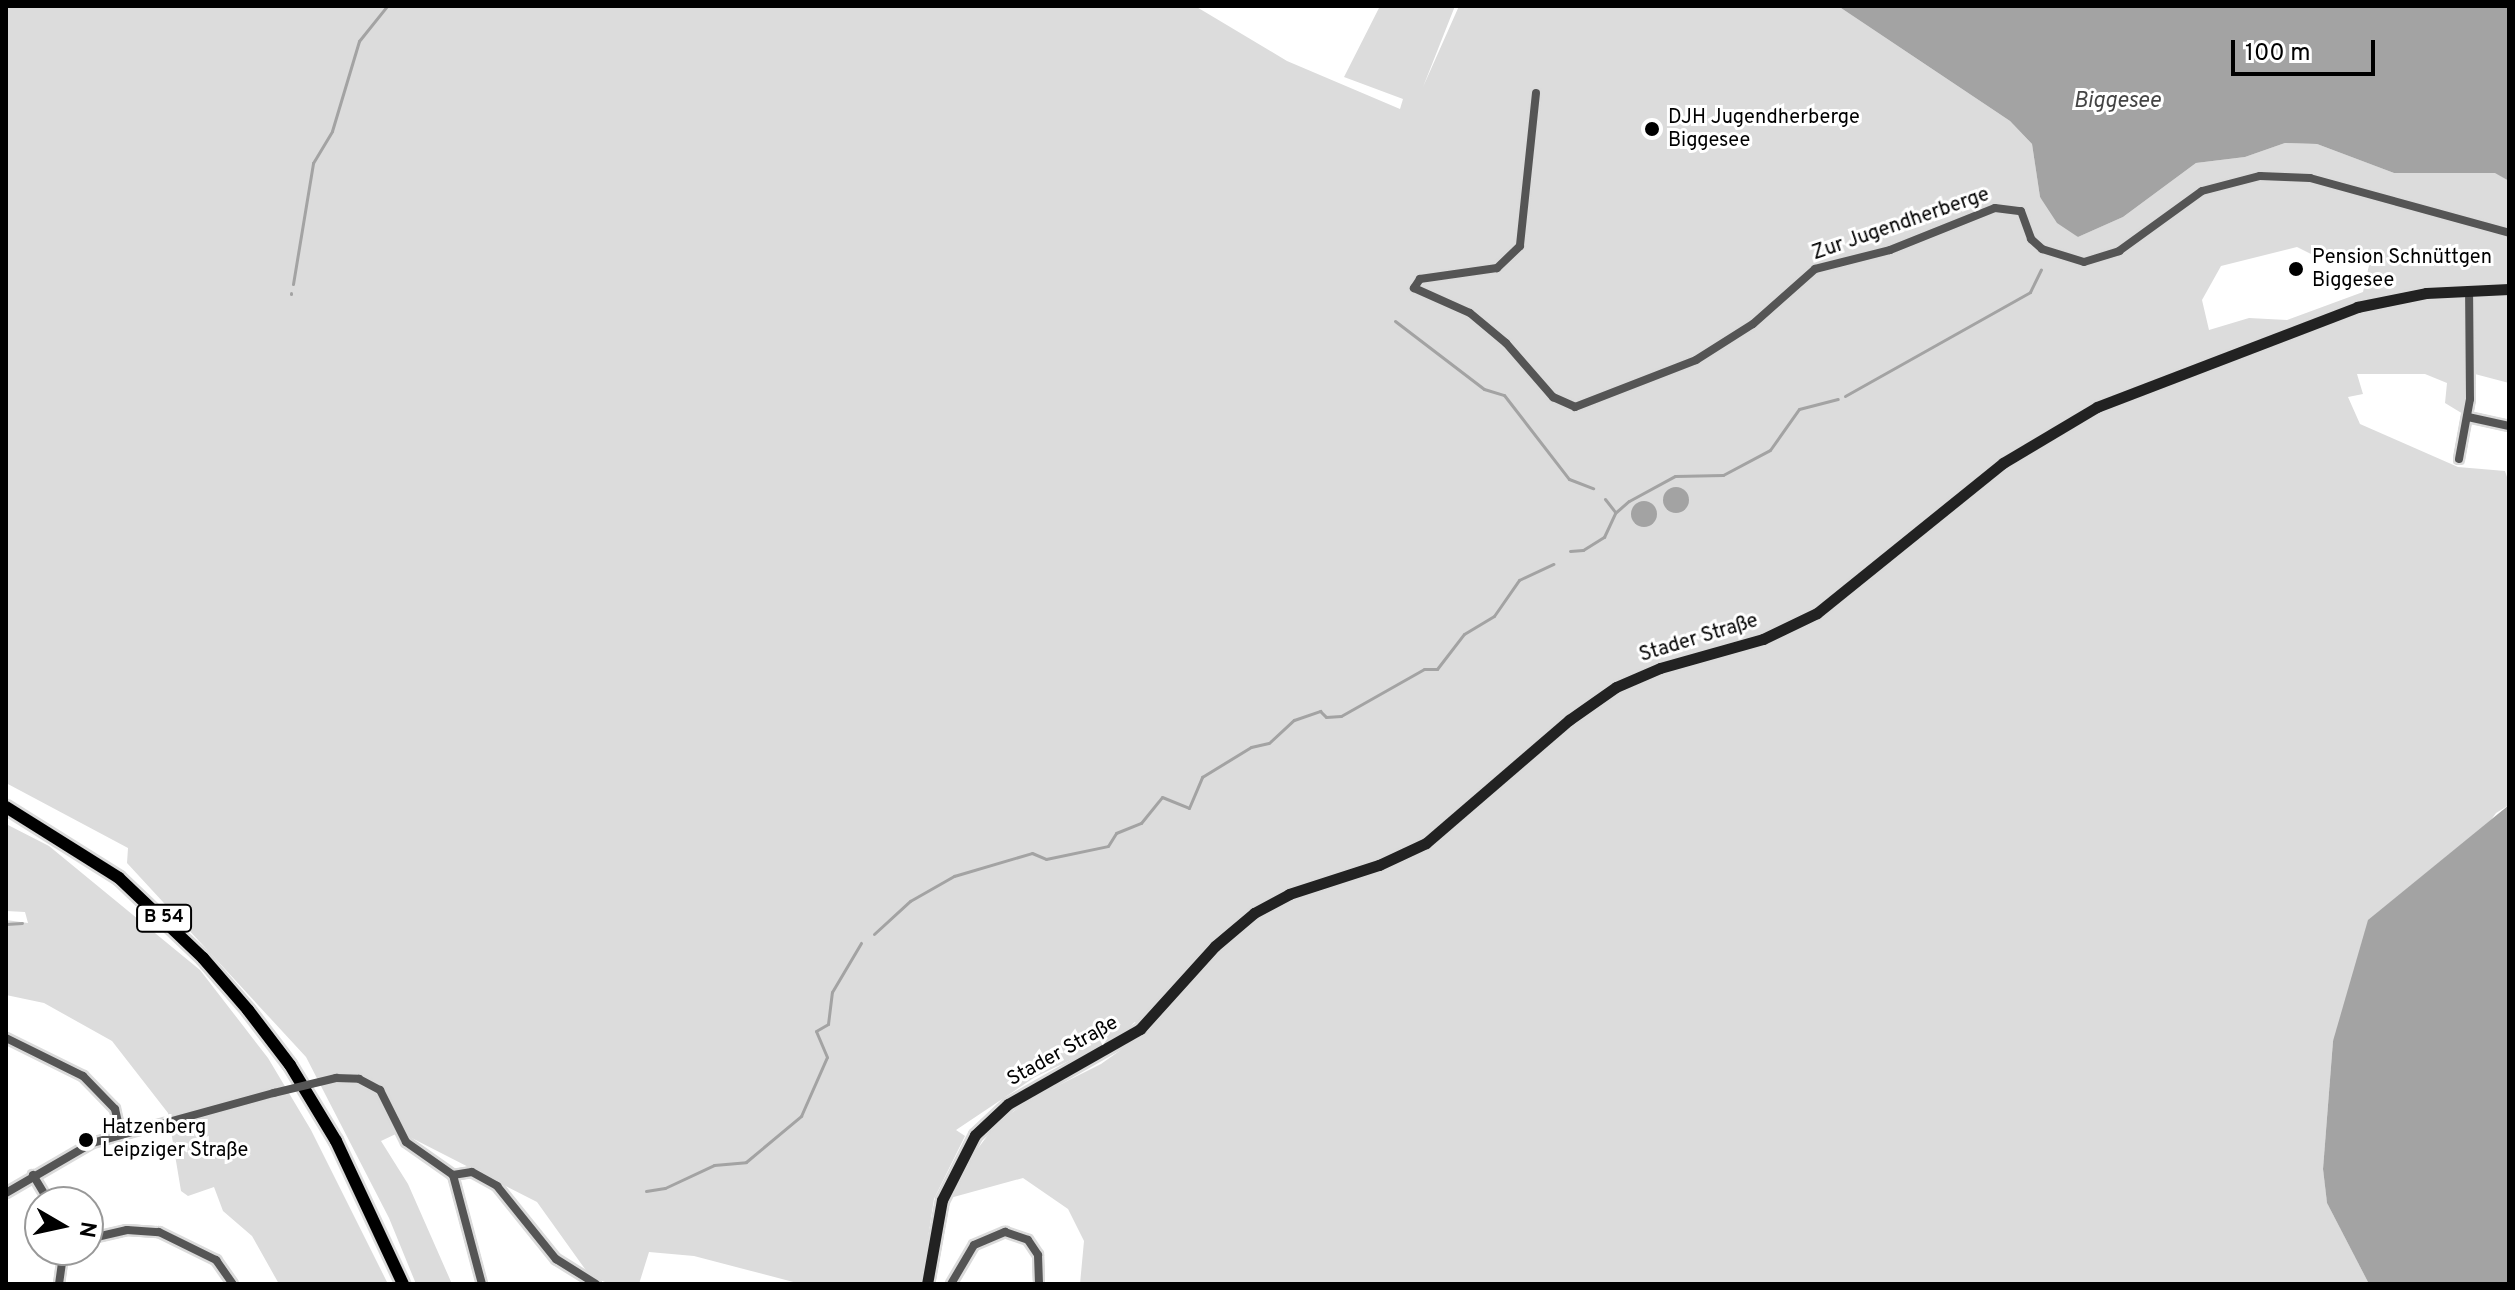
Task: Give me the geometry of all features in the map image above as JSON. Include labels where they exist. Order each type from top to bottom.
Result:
[{"type":"main road","name":"B 54","points":[[6,807],[119,878],[203,958],[248,1010],[290,1065],[336,1141],[403,1284]]},
{"type":"street","name":"Zur Jugendherberge","points":[[1536,93],[1520,246],[1497,268],[1420,279],[1414,288],[1470,313],[1506,343],[1553,397],[1575,407],[1696,360],[1753,324],[1815,269],[1890,250],[1995,208],[2021,211],[2031,239],[2042,249],[2084,262],[2119,251],[2202,191],[2260,176],[2310,178],[2509,233]]},
{"type":"street","name":"Stader Straße","points":[[927,1284],[942,1200],[975,1135],[1008,1104],[1140,1029],[1215,946],[1254,913],[1289,894],[1379,865],[1426,843],[1569,720],[1616,687],[1660,668],[1763,639],[1817,613],[2003,463],[2097,407],[2357,307],[2469,290],[2509,289]]},
{"type":"street","points":[[2459,459],[2468,417],[2469,290]]},
{"type":"street","points":[[2468,417],[2509,426]]},
{"type":"street","points":[[6,1040],[83,1076],[115,1109],[121,1134]]},
{"type":"street","points":[[6,1193],[33,1175],[121,1134],[336,1078],[359,1079],[380,1090],[406,1142],[453,1175],[482,1284]]},
{"type":"street","points":[[453,1175],[472,1172],[497,1186],[556,1259],[596,1284]]},
{"type":"street","points":[[33,1175],[40,1186]]},
{"type":"street","points":[[104,1235],[127,1230],[159,1232],[216,1260],[233,1284]]},
{"type":"street","points":[[951,1284],[974,1245],[1005,1232],[1028,1240],[1038,1255],[1039,1284]]},
{"type":"shaded area","points":[[6,6],[1195,6],[1287,61],[1400,109],[1403,99],[1344,77],[1380,6],[1455,6],[1423,87],[1459,6],[1838,6],[2010,121],[2032,144],[2040,197],[2078,237],[2123,217],[2196,163],[2245,157],[2285,143],[2317,144],[2394,173],[2496,173],[2509,181],[2509,383],[2471,373],[2468,417],[2445,403],[2447,383],[2425,374],[2357,374],[2363,394],[2348,397],[2360,424],[2458,467],[2505,471],[2509,483],[2509,805],[2496,813],[2333,1041],[2323,1169],[2327,1203],[2369,1284],[1080,1284],[1084,1241],[1068,1209],[1023,1178],[950,1198],[959,1174],[996,1124],[1031,1099],[1101,1064],[1143,1034],[1135,1022],[1119,1037],[1035,1077],[956,1130],[965,1136],[934,1199],[921,1284],[801,1284],[694,1256],[649,1252],[639,1284],[610,1284],[590,1276],[537,1202],[400,1132],[381,1141],[408,1184],[452,1284],[416,1284],[389,1218],[306,1057],[127,863],[128,848],[6,783]],"holes":[[[2297,247],[2313,255],[2370,261],[2363,292],[2287,320],[2249,318],[2209,330],[2202,300],[2221,266]]]},
{"type":"shaded area","points":[[6,824],[49,846],[200,970],[268,1058],[311,1130],[388,1284],[279,1284],[252,1236],[223,1211],[214,1187],[188,1196],[181,1191],[168,1113],[112,1041],[44,1003],[6,995],[6,920],[28,923],[25,912],[6,911]]},
{"type":"water","name":"Biggesee","points":[[1838,6],[2509,6],[2509,181],[2495,173],[2394,173],[2317,144],[2285,143],[2245,157],[2196,163],[2123,217],[2078,237],[2057,223],[2040,197],[2032,144],[2010,121]]},
{"type":"water","points":[[1676,487],[1685,491],[1689,500],[1685,509],[1676,513],[1667,509],[1663,500],[1667,491]]},
{"type":"water","points":[[1644,501],[1653,505],[1657,514],[1653,523],[1644,527],[1635,523],[1631,514],[1635,505]]},
{"type":"water","points":[[2509,805],[2509,1284],[2369,1284],[2327,1203],[2323,1169],[2333,1041],[2368,920]]},
{"type":"waterway","points":[[293,284],[313,163],[332,131],[359,41],[387,6]]},
{"type":"waterway","points":[[1845,396],[2030,292],[2041,269]]},
{"type":"waterway","points":[[1395,321],[1484,389],[1504,395],[1569,479],[1593,488]]},
{"type":"waterway","points":[[1570,551],[1583,550],[1604,537],[1615,513],[1629,501],[1675,476],[1723,475],[1770,450],[1799,409],[1838,399]]},
{"type":"waterway","points":[[1605,499],[1615,512]]},
{"type":"waterway","points":[[874,934],[910,901],[954,876],[1032,853],[1046,859],[1108,846],[1116,833],[1141,823],[1162,797],[1189,808],[1202,777],[1251,747],[1269,743],[1294,720],[1320,711],[1326,717],[1341,716],[1424,669],[1437,669],[1464,634],[1494,616],[1519,580],[1554,564]]},
{"type":"waterway","points":[[6,924],[22,923]]},
{"type":"waterway","points":[[646,1191],[665,1188],[714,1165],[746,1162],[801,1116],[827,1057],[816,1031],[828,1024],[832,992],[861,943]]},
{"type":"ferry route","points":[[2509,1208],[2509,1222]]},
{"type":"place","name":"DJH Jugendherberge Biggesee","points":[[1652,129]]},
{"type":"place","name":"Pension Schnüttgen Biggesee","points":[[2296,269]]},
{"type":"place","name":"Hatzenberg Leipziger Straße","points":[[86,1140]]}]
